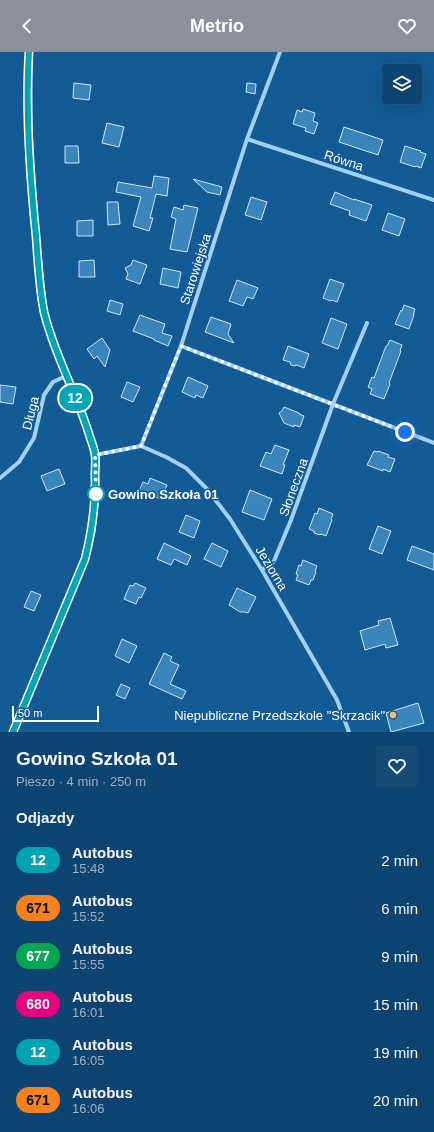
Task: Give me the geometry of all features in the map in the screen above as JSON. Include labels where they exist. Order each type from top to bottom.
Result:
[{"type":"street","points":[[13,732],[85,559],[92,532],[96,494],[95,455],[84,418],[51,338],[44,311],[40,284],[34,212],[29,129],[29,52]]},
{"type":"street","name":"Starowiejska","points":[[141,446],[181,346],[248,139],[280,52]]},
{"type":"street","name":"Równa","points":[[248,139],[434,200]]},
{"type":"street","name":"Słoneczna","points":[[262,570],[274,561],[291,520],[333,404],[367,323]]},
{"type":"street","points":[[181,346],[434,443]]},
{"type":"street","name":"Długa","points":[[0,478],[19,462],[34,438],[44,395],[53,382],[66,376]]},
{"type":"street","points":[[95,455],[141,446]]},
{"type":"street","name":"Jeziorna","points":[[141,446],[186,468],[207,489],[230,519],[262,570],[337,700],[349,732]]},
{"type":"building","points":[[74,83],[91,85],[89,100],[73,98]]},
{"type":"building","points":[[247,83],[256,84],[255,94],[246,92]]},
{"type":"building","points":[[303,109],[315,113],[313,121],[318,123],[314,134],[305,131],[306,128],[293,124],[297,110],[302,112]]},
{"type":"building","points":[[107,123],[124,127],[119,147],[102,143]]},
{"type":"building","points":[[344,127],[383,140],[378,155],[339,142]]},
{"type":"building","points":[[65,146],[78,146],[79,163],[65,163]]},
{"type":"building","points":[[405,146],[426,154],[421,168],[400,162]]},
{"type":"building","points":[[154,176],[169,178],[167,196],[156,194],[150,218],[153,218],[149,231],[133,226],[141,197],[116,192],[118,182],[152,188]]},
{"type":"building","points":[[193,179],[222,187],[220,195],[207,192]]},
{"type":"building","points":[[335,192],[354,200],[372,205],[366,221],[349,215],[350,211],[330,204]]},
{"type":"building","points":[[251,197],[267,202],[261,220],[245,215]]},
{"type":"building","points":[[107,202],[118,202],[120,224],[108,225]]},
{"type":"building","points":[[184,205],[198,208],[187,252],[170,249],[176,219],[171,217],[174,207],[183,210]]},
{"type":"building","points":[[388,213],[405,219],[399,236],[382,230]]},
{"type":"building","points":[[93,220],[93,236],[77,236],[77,221]]},
{"type":"building","points":[[94,260],[95,277],[79,277],[79,261]]},
{"type":"building","points":[[133,260],[147,265],[140,284],[126,279],[128,274],[125,268],[131,265]]},
{"type":"building","points":[[163,268],[181,272],[178,288],[160,284]]},
{"type":"building","points":[[330,279],[344,284],[337,302],[323,298]]},
{"type":"building","points":[[237,280],[258,288],[253,299],[247,297],[243,306],[229,301]]},
{"type":"building","points":[[110,300],[123,304],[120,315],[107,311]]},
{"type":"building","points":[[404,305],[415,309],[409,329],[395,324]]},
{"type":"building","points":[[140,315],[165,324],[162,333],[172,336],[168,346],[133,331]]},
{"type":"building","points":[[211,317],[231,324],[228,334],[234,343],[205,332]]},
{"type":"building","points":[[331,318],[347,324],[338,349],[322,343]]},
{"type":"building","points":[[102,338],[110,350],[105,367],[97,356],[94,359],[87,349]]},
{"type":"building","points":[[390,340],[402,345],[384,399],[370,394],[372,389],[368,387],[372,377],[374,378],[386,346]]},
{"type":"building","points":[[288,346],[309,354],[304,368],[297,365],[291,365],[290,362],[283,360]]},
{"type":"building","points":[[188,377],[208,386],[203,398],[196,395],[195,398],[182,392]]},
{"type":"building","points":[[127,382],[140,387],[133,402],[121,397]]},
{"type":"building","points":[[0,385],[16,387],[13,404],[0,402]]},
{"type":"building","points":[[284,407],[304,416],[300,427],[294,425],[294,427],[284,423],[279,413]]},
{"type":"building","points":[[275,445],[289,450],[283,465],[285,465],[282,474],[260,466],[266,452],[271,454]]},
{"type":"building","points":[[374,451],[389,455],[388,457],[395,459],[390,472],[367,465]]},
{"type":"building","points":[[59,469],[65,484],[47,491],[41,476]]},
{"type":"building","points":[[150,478],[167,485],[161,499],[153,496],[152,498],[139,491],[143,482],[148,484]]},
{"type":"building","points":[[250,490],[272,499],[264,520],[242,512]]},
{"type":"building","points":[[319,508],[333,514],[326,536],[314,533],[314,531],[309,529],[315,513],[317,514]]},
{"type":"building","points":[[186,515],[200,521],[194,538],[179,532]]},
{"type":"building","points":[[378,526],[391,531],[382,554],[369,549]]},
{"type":"building","points":[[164,543],[191,556],[187,565],[174,559],[171,565],[157,559]]},
{"type":"building","points":[[212,543],[228,551],[221,567],[204,559]]},
{"type":"building","points":[[412,546],[434,554],[434,570],[407,560]]},
{"type":"building","points":[[303,560],[317,566],[313,580],[311,580],[309,585],[296,580],[299,565],[301,566]]},
{"type":"building","points":[[135,583],[146,588],[136,604],[124,599],[130,585],[133,586]]},
{"type":"building","points":[[237,588],[256,597],[248,613],[240,612],[229,605]]},
{"type":"building","points":[[31,591],[41,595],[34,611],[24,607]]},
{"type":"building","points":[[390,618],[398,645],[386,648],[385,644],[365,650],[360,631],[379,625],[378,621]]},
{"type":"building","points":[[122,639],[137,646],[129,663],[115,656]]},
{"type":"building","points":[[164,653],[172,657],[170,661],[179,665],[170,684],[186,691],[182,699],[149,684]]},
{"type":"building","points":[[121,684],[130,688],[125,699],[116,695]]},
{"type":"building","name":"Niepubliczne Przedszkole \"Skrzacik\"","points":[[418,703],[424,723],[391,732],[386,713]]},
{"type":"bus line","name":"12","points":[[13,732],[85,559],[92,532],[96,494],[95,455],[84,418],[51,338],[44,311],[40,284],[31,171],[29,129],[29,52]]},
{"type":"place","name":"Gowino Szkoła 01","points":[[96,494]]},
{"type":"place","name":"Niepubliczne Przedszkole \"Skrzacik\"","points":[[393,715]]},
{"type":"route","points":[[96,494],[95,455],[141,446],[181,346],[405,432]]}]
